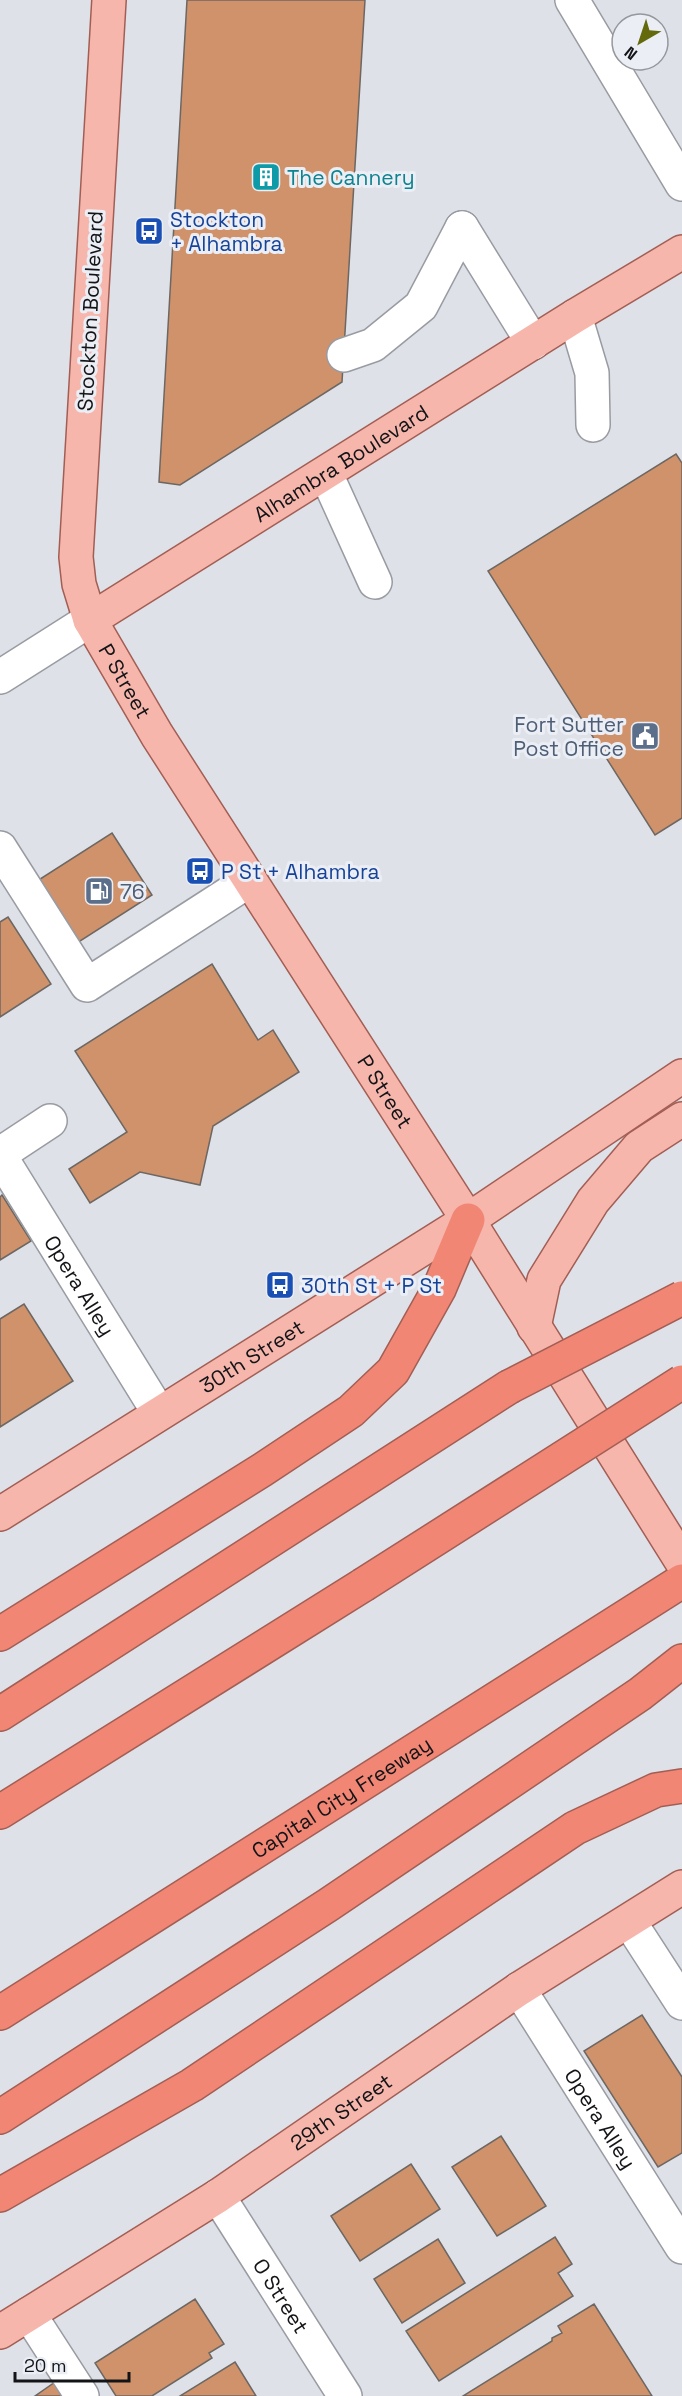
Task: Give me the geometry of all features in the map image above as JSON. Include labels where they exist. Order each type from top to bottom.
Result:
[{"type":"highway","points":[[0,1634],[262,1470],[351,1411],[393,1371],[439,1289],[468,1220]]},
{"type":"highway","points":[[0,1714],[509,1388],[682,1298]]},
{"type":"highway","points":[[0,1812],[682,1382]]},
{"type":"highway","name":"Capital City Freeway","points":[[0,2013],[682,1581]]},
{"type":"highway","points":[[0,2117],[328,1905],[640,1694],[682,1661]]},
{"type":"highway","points":[[0,2195],[192,2085],[575,1828],[656,1790],[682,1786]]},
{"type":"main road","name":"Stockton Boulevard","points":[[90,621],[79,584],[76,556],[109,0]]},
{"type":"main road","name":"Alhambra Boulevard","points":[[90,621],[575,316],[682,252]]},
{"type":"main road","name":"P Street","points":[[90,621],[157,735],[468,1220],[682,1562]]},
{"type":"main road","name":"30th Street","points":[[0,1514],[468,1220],[682,1076]]},
{"type":"main road","points":[[534,1327],[544,1280],[593,1201],[639,1147],[682,1119]]},
{"type":"main road","name":"29th Street","points":[[0,2332],[218,2196],[519,1989],[682,1887]]},
{"type":"street","points":[[572,0],[682,184]]},
{"type":"street","points":[[344,355],[373,345],[421,306],[462,228],[533,343]]},
{"type":"street","points":[[575,316],[592,373],[593,425]]},
{"type":"street","points":[[326,474],[375,582]]},
{"type":"street","name":"Alhambra Boulevard","points":[[0,677],[90,621]]},
{"type":"street","points":[[0,848],[87,985],[250,880]]},
{"type":"street","points":[[0,1155],[50,1121]]},
{"type":"street","name":"Opera Alley","points":[[0,1155],[159,1413]]},
{"type":"street","points":[[629,1921],[682,2003]]},
{"type":"street","name":"Opera Alley","points":[[519,1989],[682,2247]]},
{"type":"street","name":"O Street","points":[[218,2196],[345,2396]]},
{"type":"street","points":[[29,2314],[82,2396]]},
{"type":"building","name":"The Cannery","points":[[187,0],[365,0],[342,382],[180,485],[159,482]]},
{"type":"building","points":[[676,454],[682,463],[682,818],[655,835],[488,571]]},
{"type":"building","points":[[112,833],[152,895],[77,943],[37,881]]},
{"type":"building","points":[[8,917],[51,984],[0,1017],[0,922]]},
{"type":"building","points":[[212,964],[258,1040],[273,1030],[299,1072],[213,1126],[200,1185],[140,1172],[90,1203],[69,1169],[127,1132],[75,1051]]},
{"type":"building","points":[[2,1195],[31,1241],[0,1260],[0,1197]]},
{"type":"building","points":[[24,1304],[73,1381],[0,1427],[0,1319]]},
{"type":"building","points":[[642,2015],[682,2077],[682,2153],[658,2167],[584,2051]]},
{"type":"building","points":[[501,2136],[546,2206],[497,2236],[452,2167]]},
{"type":"building","points":[[411,2164],[440,2209],[360,2261],[331,2216]]},
{"type":"building","points":[[555,2237],[572,2264],[558,2273],[573,2296],[439,2381],[406,2331]]},
{"type":"building","points":[[438,2239],[465,2283],[402,2323],[374,2279]]},
{"type":"building","points":[[195,2299],[224,2344],[209,2353],[212,2358],[152,2396],[116,2396],[95,2363]]},
{"type":"building","points":[[594,2304],[652,2396],[463,2396],[552,2341],[552,2338],[562,2333],[558,2326]]},
{"type":"building","points":[[235,2362],[256,2396],[180,2396]]},
{"type":"building","points":[[58,2380],[68,2396],[35,2396]]},
{"type":"place","name":"The Cannery","points":[[266,177]]},
{"type":"place","name":"Stockton + Alhambra","points":[[149,231]]},
{"type":"place","name":"Fort Sutter Post Office","points":[[645,736]]},
{"type":"place","name":"P St + Alhambra","points":[[200,871]]},
{"type":"place","name":"76","points":[[99,891]]},
{"type":"place","name":"30th St + P St","points":[[280,1285]]}]
